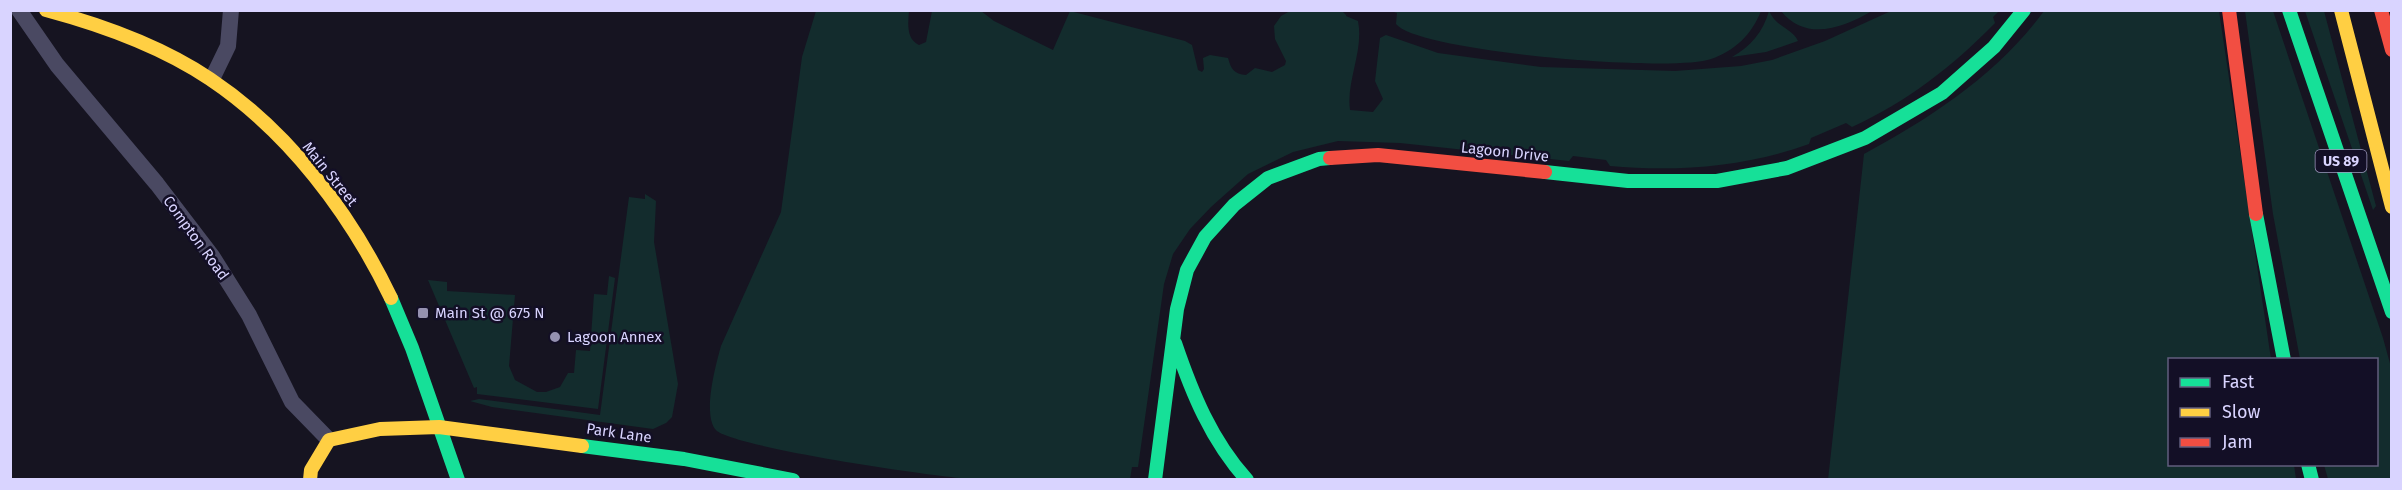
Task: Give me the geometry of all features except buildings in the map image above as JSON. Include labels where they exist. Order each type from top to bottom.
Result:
[{"type":"main road","name":"Main Street","points":[[46,10],[115,32],[165,54],[212,80],[267,125],[315,176],[379,272],[406,337],[458,480]]},
{"type":"main road","name":"Lagoon Drive","points":[[1155,480],[1177,309],[1187,270],[1205,237],[1234,205],[1268,178],[1319,159],[1378,155],[1628,181],[1717,181],[1787,168],[1865,138],[1942,93],[1994,47],[2024,10]]},
{"type":"main road","points":[[2229,10],[2267,288],[2284,358]]},
{"type":"main road","name":"US 89","points":[[2289,10],[2391,312]]},
{"type":"main road","points":[[2341,10],[2391,207]]},
{"type":"main road","points":[[2381,10],[2391,50]]},
{"type":"main road","points":[[1173,338],[1201,413],[1228,457],[1247,480]]},
{"type":"main road","name":"Park Lane","points":[[329,440],[380,429],[439,427],[672,457],[793,480]]},
{"type":"main road","points":[[310,480],[311,470],[329,440]]},
{"type":"street","name":"Compton Road","points":[[19,10],[57,65],[157,184],[212,256],[249,315],[292,402],[329,440]]},
{"type":"street","points":[[212,80],[228,46],[231,10]]},
{"type":"green space","points":[[1292,10],[1342,11],[1346,15],[1347,11],[1346,16],[1358,21],[1359,43],[1350,88],[1350,110],[1373,112],[1383,99],[1375,81],[1380,38],[1386,35],[1438,53],[1541,67],[1675,71],[1741,66],[1772,60],[1825,41],[1891,11],[1999,11],[1993,17],[1995,23],[1963,54],[1928,82],[1892,106],[1852,127],[1846,123],[1811,138],[1809,144],[1760,158],[1686,168],[1635,168],[1610,166],[1606,160],[1573,156],[1569,161],[1400,143],[1338,141],[1293,152],[1248,174],[1190,229],[1173,254],[1164,284],[1138,467],[1132,467],[1130,479],[1013,480],[954,477],[882,468],[796,453],[730,437],[716,430],[712,423],[710,402],[716,365],[721,346],[781,212],[802,57],[816,11],[909,11],[910,35],[919,45],[926,42],[932,11],[981,11],[994,21],[1053,50],[1070,11],[1185,41],[1192,45],[1198,70],[1202,72],[1203,58],[1210,55],[1228,58],[1234,70],[1246,75],[1255,68],[1272,72],[1285,65],[1286,61],[1275,39],[1274,26],[1281,16]]},
{"type":"green space","points":[[1391,11],[1761,11],[1753,27],[1742,41],[1720,56],[1687,63],[1649,63],[1548,57],[1449,43],[1414,34],[1396,24],[1397,13]]},
{"type":"green space","points":[[1769,11],[1772,17],[1792,33],[1798,41],[1766,52],[1732,57],[1755,38]]},
{"type":"green space","points":[[1781,11],[1872,11],[1837,27],[1813,29],[1791,21]]},
{"type":"green space","points":[[2044,11],[2219,11],[2271,358],[2168,358],[2168,466],[2294,466],[2296,479],[1828,480],[1864,154],[1914,125],[1962,92],[1985,74],[2026,33]]},
{"type":"green space","points":[[2245,11],[2273,11],[2383,338],[2391,367],[2391,479],[2328,479],[2324,466],[2378,466],[2378,358],[2300,358],[2273,214]]},
{"type":"green space","points":[[2305,11],[2324,11],[2376,206],[2373,210]]},
{"type":"green space","points":[[645,194],[656,201],[654,242],[678,384],[672,417],[666,423],[653,429],[492,407],[470,401],[479,399],[600,415],[629,197],[645,199]]},
{"type":"green space","points":[[609,276],[615,278],[598,409],[477,394],[477,387],[474,388],[428,280],[447,282],[447,291],[515,295],[509,366],[515,380],[537,392],[546,392],[560,387],[568,373],[574,373],[576,350],[590,351],[594,294],[607,295]]},
{"type":"traffic: fast","points":[[1545,172],[1628,181],[1717,181],[1787,168],[1865,138],[1942,93],[1994,47],[2024,10]]},
{"type":"traffic: fast","points":[[2289,10],[2392,312]]},
{"type":"traffic: fast","points":[[1155,480],[1177,309],[1187,270],[1205,237],[1234,205],[1268,178],[1319,159],[1330,158]]},
{"type":"traffic: fast","points":[[2256,214],[2284,358]]},
{"type":"traffic: fast","points":[[391,298],[412,348],[458,480]]},
{"type":"traffic: fast","points":[[1175,343],[1204,415],[1223,449],[1247,480]]},
{"type":"traffic: fast","points":[[582,446],[684,459],[793,480]]},
{"type":"traffic: fast","points":[[2308,466],[2312,480]]},
{"type":"traffic: slow","points":[[46,10],[110,30],[172,56],[239,100],[266,124],[315,176],[357,235],[391,298]]},
{"type":"traffic: slow","points":[[2341,10],[2392,207]]},
{"type":"traffic: slow","points":[[310,480],[311,470],[329,440],[380,429],[439,427],[582,446]]},
{"type":"traffic: jam","points":[[2229,10],[2256,214]]},
{"type":"traffic: jam","points":[[2381,10],[2392,50]]},
{"type":"traffic: jam","points":[[1330,158],[1378,155],[1545,172]]},
{"type":"place","name":"Main St @ 675 N","points":[[423,313]]},
{"type":"place","name":"Lagoon Annex","points":[[555,337]]}]
